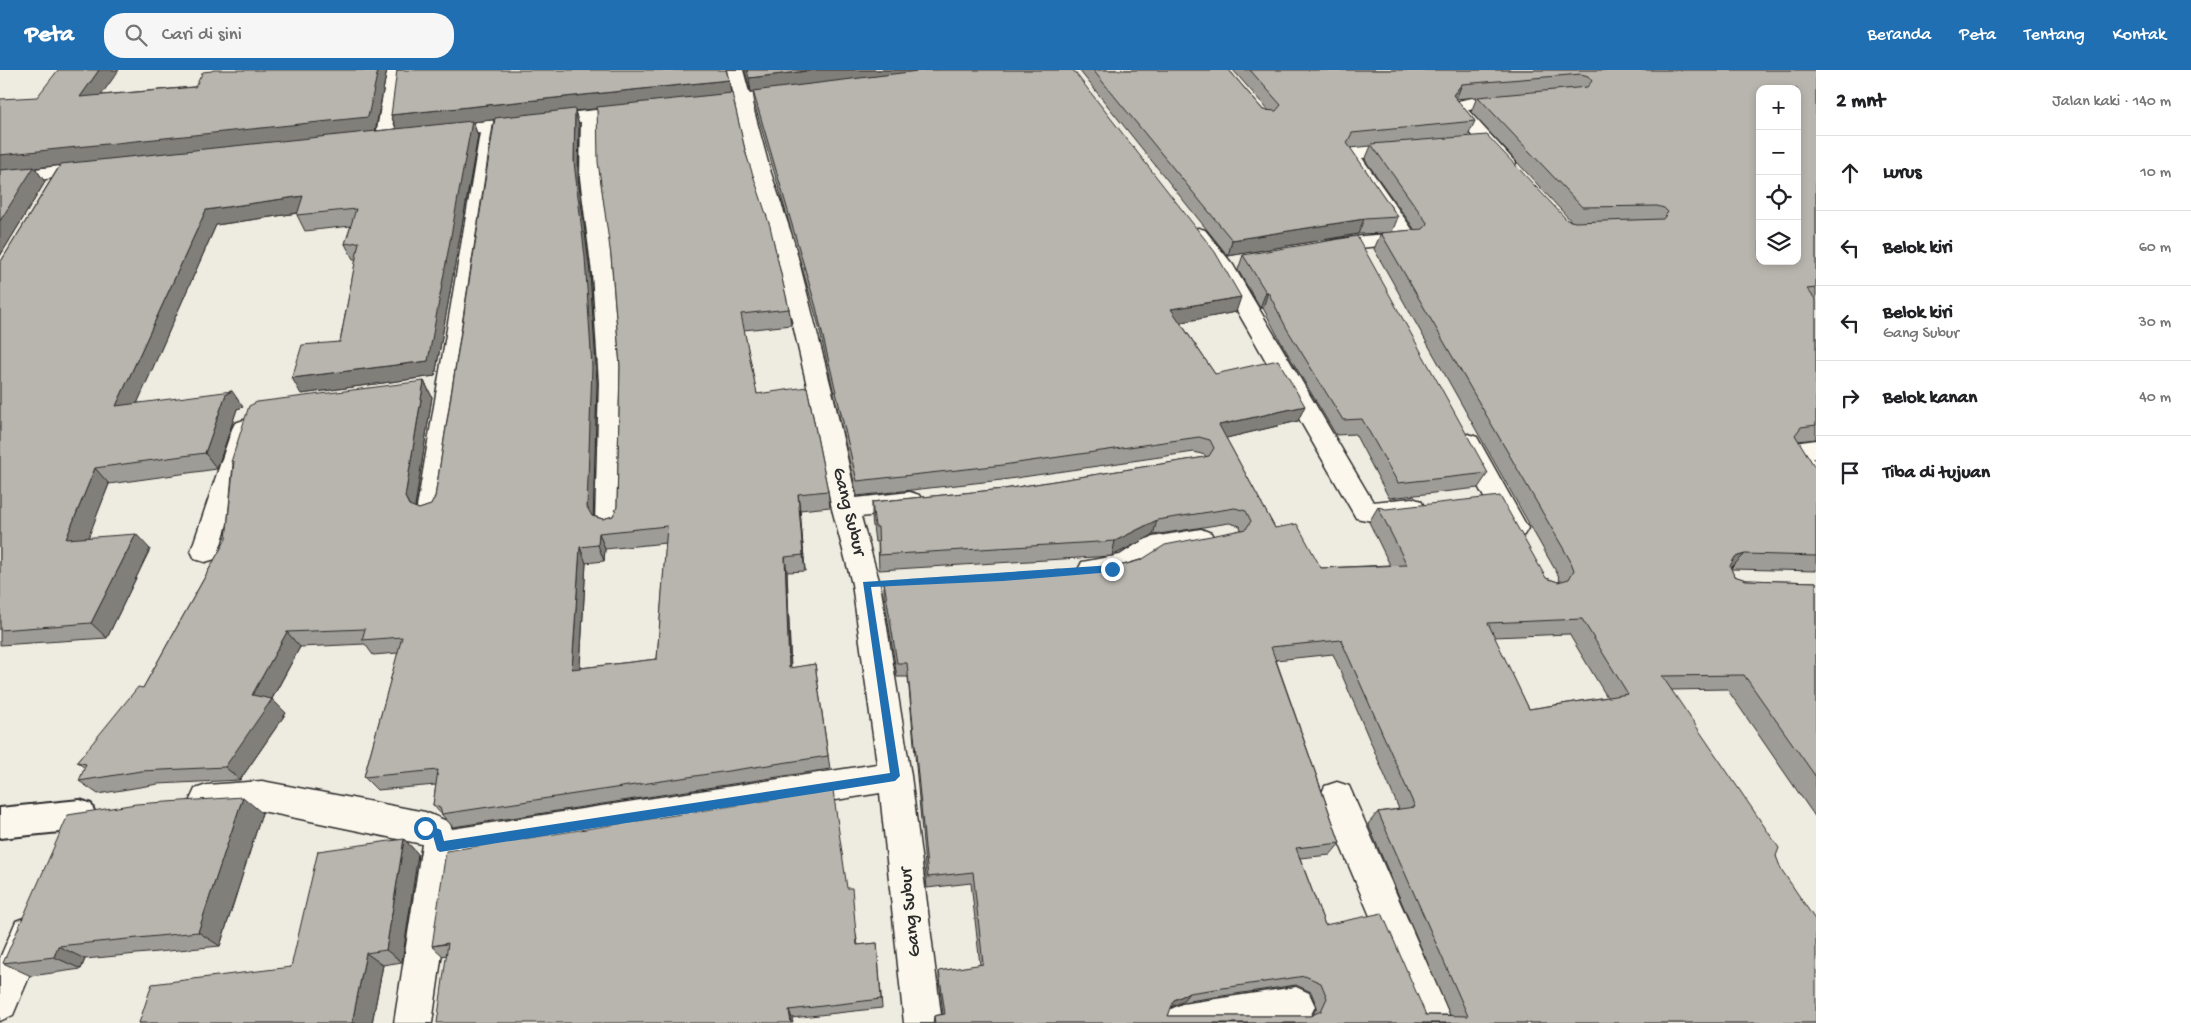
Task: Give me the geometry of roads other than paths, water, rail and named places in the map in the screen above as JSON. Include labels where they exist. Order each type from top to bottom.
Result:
[{"type":"street","points":[[385,136],[395,70]]},
{"type":"street","name":"Gang Subur","points":[[735,70],[760,170],[784,242],[822,398],[845,509],[866,584],[895,776],[923,1023]]},
{"type":"street","points":[[677,107],[810,92]]},
{"type":"street","points":[[1520,179],[1477,143],[1457,110],[1459,106],[1526,100]]},
{"type":"street","points":[[423,133],[648,110]]},
{"type":"street","points":[[590,116],[590,178],[603,273],[611,383],[608,523]]},
{"type":"street","points":[[429,513],[438,386],[490,127]]},
{"type":"street","points":[[366,138],[404,134]]},
{"type":"street","points":[[1310,250],[1358,242],[1410,239],[1352,157],[1355,153],[1420,148]]},
{"type":"street","points":[[0,179],[113,166]]},
{"type":"street","points":[[50,195],[64,171]]},
{"type":"street","points":[[1186,219],[1232,263],[1365,511],[1376,512],[1432,506]]},
{"type":"street","points":[[1358,242],[1372,268]]},
{"type":"street","points":[[205,551],[248,416],[256,411]]},
{"type":"street","points":[[1456,421],[1526,550]]},
{"type":"street","points":[[1816,449],[1795,450],[1816,485]]},
{"type":"street","points":[[1470,501],[1498,498]]},
{"type":"street","points":[[845,509],[933,500]]},
{"type":"street","points":[[1062,573],[1117,568],[1126,565],[1153,548],[1229,535]]},
{"type":"street","points":[[866,584],[896,582]]},
{"type":"street","points":[[440,847],[895,776]]},
{"type":"street","points":[[177,801],[262,796],[432,830],[440,837],[413,1023]]},
{"type":"street","points":[[1337,797],[1434,1023]]},
{"type":"street","points":[[65,850],[95,812]]},
{"type":"street","points":[[0,1002],[42,904]]},
{"type":"street","points":[[1182,1023],[1296,1006]]},
{"type":"lane","points":[[0,823],[95,812]]}]
